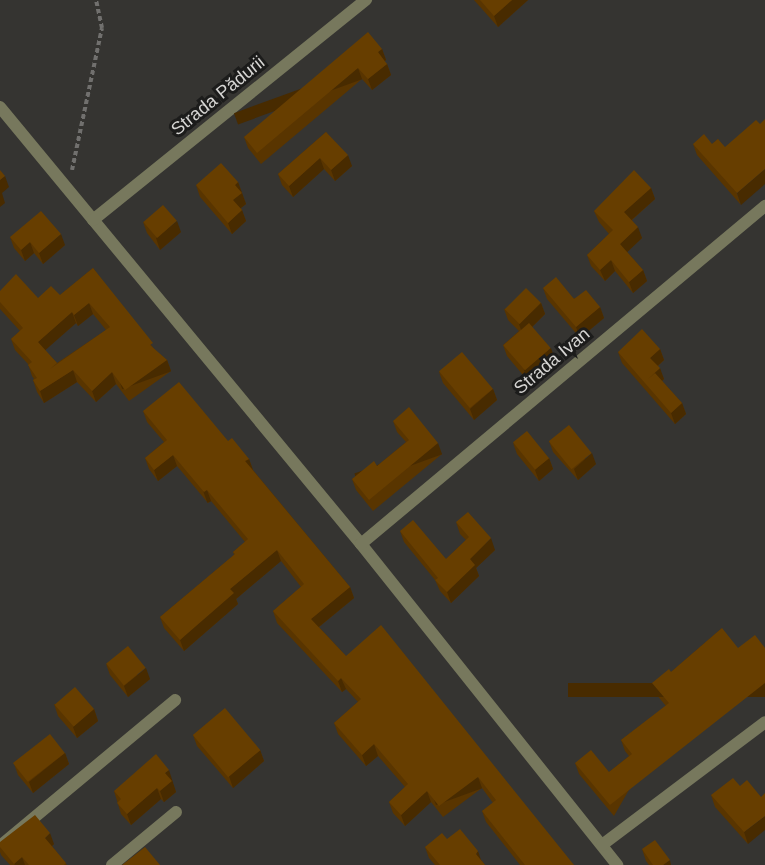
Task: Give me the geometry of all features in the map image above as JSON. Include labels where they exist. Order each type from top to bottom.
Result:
[{"type":"street","name":"Strada Pădurii","points":[[93,220],[366,0]]},
{"type":"street","points":[[0,107],[361,544],[617,865]]},
{"type":"street","name":"Strada Ivan","points":[[361,544],[765,206]]},
{"type":"street","points":[[0,846],[175,700]]},
{"type":"street","points":[[602,845],[765,722]]},
{"type":"street","points":[[112,865],[176,812]]},
{"type":"path","points":[[68,189],[102,28],[96,0]]},
{"type":"building","points":[[480,0],[512,0],[494,16]]},
{"type":"building","points":[[368,32],[382,49],[378,52],[387,64],[368,79],[358,68],[257,153],[244,137]]},
{"type":"building","points":[[765,119],[765,169],[737,193],[693,144],[704,134],[712,144],[718,139],[725,147],[756,120],[760,124]]},
{"type":"building","points":[[326,132],[348,155],[331,170],[320,158],[289,186],[278,174]]},
{"type":"building","points":[[221,163],[238,182],[235,185],[242,193],[233,200],[242,210],[228,223],[196,185]]},
{"type":"building","points":[[0,170],[5,176],[0,180]]},
{"type":"building","points":[[634,170],[651,188],[624,212],[638,227],[620,244],[643,270],[629,282],[611,260],[600,270],[587,255],[613,230],[594,211]]},
{"type":"building","points":[[163,205],[177,221],[157,238],[143,222]]},
{"type":"building","points":[[41,211],[61,234],[39,253],[30,242],[21,250],[10,237]]},
{"type":"building","points":[[93,268],[153,343],[150,345],[167,360],[125,390],[112,372],[92,391],[73,370],[40,391],[33,380],[37,378],[28,365],[32,362],[11,339],[23,328],[0,302],[0,291],[16,274],[38,298],[51,286],[60,295]],"holes":[[[89,303],[110,327],[50,369],[57,363],[38,342],[72,312],[74,315]]]},
{"type":"building","points":[[556,277],[574,299],[586,290],[600,307],[576,327],[543,288]]},
{"type":"building","points":[[526,288],[541,303],[520,324],[505,309]]},
{"type":"building","points":[[529,323],[551,348],[525,370],[503,345]]},
{"type":"building","points":[[642,329],[660,349],[650,358],[660,368],[648,379],[655,373],[682,403],[671,413],[618,352]]},
{"type":"building","points":[[462,352],[493,389],[470,408],[439,371]]},
{"type":"building","points":[[179,382],[228,441],[232,438],[249,459],[245,461],[350,587],[311,619],[346,656],[381,625],[574,865],[525,865],[482,811],[496,800],[478,777],[439,806],[427,791],[401,815],[389,802],[408,784],[374,744],[362,755],[334,723],[361,699],[341,678],[338,681],[273,611],[304,584],[277,550],[230,589],[234,593],[180,640],[160,617],[235,554],[233,552],[248,539],[207,490],[204,492],[173,455],[154,470],[145,458],[167,440],[143,411]]},
{"type":"building","points":[[409,407],[438,443],[369,500],[352,479],[374,461],[377,466],[409,440],[393,421]]},
{"type":"building","points":[[569,425],[592,453],[571,469],[549,441]]},
{"type":"building","points":[[527,431],[549,458],[535,470],[513,442]]},
{"type":"building","points":[[468,512],[491,538],[470,559],[475,565],[447,592],[435,580],[438,578],[400,531],[413,520],[446,559],[469,537],[456,522]]},
{"type":"building","points":[[722,628],[738,648],[755,635],[765,648],[765,683],[610,805],[575,763],[591,750],[609,772],[632,754],[621,740],[669,703],[652,683],[669,669],[671,672]]},
{"type":"building","points":[[128,646],[146,668],[124,685],[106,664]]},
{"type":"building","points":[[75,687],[94,709],[74,727],[55,705]]},
{"type":"building","points":[[225,708],[260,750],[228,777],[193,735]]},
{"type":"building","points":[[50,734],[65,753],[28,782],[13,763]]},
{"type":"building","points":[[156,754],[169,770],[165,773],[172,781],[160,791],[157,788],[127,814],[117,803],[121,799],[114,791]]},
{"type":"building","points":[[733,778],[740,786],[747,780],[761,797],[765,793],[765,816],[744,832],[711,795]]},
{"type":"building","points":[[35,815],[50,833],[45,838],[66,863],[64,865],[29,865],[22,857],[14,864],[0,847],[0,842]]},
{"type":"building","points":[[460,829],[478,851],[476,854],[485,865],[440,865],[425,847],[442,833],[447,839]]},
{"type":"building","points":[[655,840],[670,860],[663,865],[653,865],[642,849]]},
{"type":"building","points":[[145,847],[160,865],[122,865]]}]
